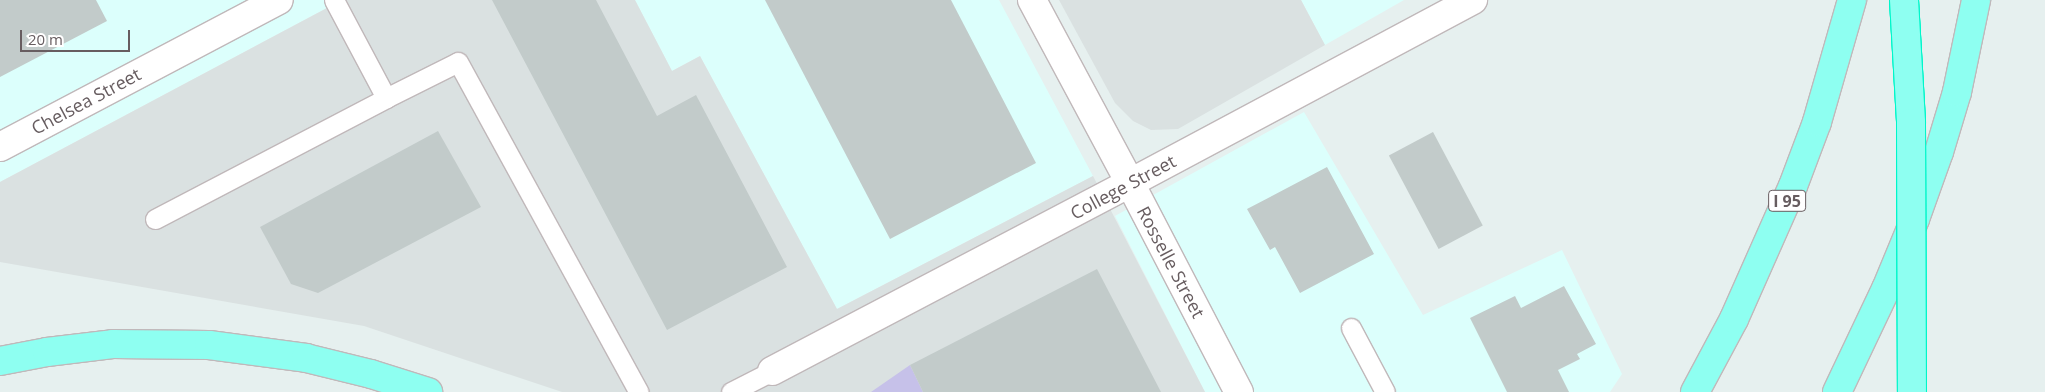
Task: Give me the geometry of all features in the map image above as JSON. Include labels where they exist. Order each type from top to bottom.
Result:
[{"type":"highway","name":"I 95","points":[[1695,392],[1734,320],[1794,186],[1820,113],[1852,0]]},
{"type":"highway","points":[[1904,0],[1910,123],[1912,392]]},
{"type":"highway","points":[[1837,392],[1886,289],[1915,220],[1957,92],[1976,0]]},
{"type":"highway","points":[[0,361],[47,352],[113,344],[209,345],[274,352],[315,360],[428,392]]},
{"type":"street","name":"Chelsea Street","points":[[0,147],[279,0]]},
{"type":"street","name":"Rosselle Street","points":[[1032,0],[1239,392]]},
{"type":"street","name":"College Street","points":[[772,371],[1130,184],[1473,0]]},
{"type":"lane","points":[[334,0],[386,98]]},
{"type":"lane","points":[[156,219],[458,62],[639,392]]},
{"type":"lane","points":[[1351,328],[1385,392]]},
{"type":"lane","points":[[731,392],[772,371]]},
{"type":"shaded area","points":[[0,0],[342,0],[0,182]]},
{"type":"shaded area","points":[[342,0],[635,0],[672,71],[700,56],[837,309],[1093,176],[1205,392],[562,392],[364,326],[0,262],[0,182]]},
{"type":"shaded area","points":[[635,0],[999,0],[1093,176],[837,309],[700,56],[672,71]]},
{"type":"shaded area","points":[[1059,0],[1301,0],[1325,45],[1178,129],[1151,130],[1133,121],[1115,103]]},
{"type":"shaded area","points":[[1301,0],[1404,0],[1325,45]]},
{"type":"shaded area","points":[[1304,112],[1423,315],[1562,250],[1622,374],[1610,392],[1205,392],[1115,216]]},
{"type":"shaded area","points":[[910,365],[923,392],[871,392]]},
{"type":"building","points":[[0,0],[96,0],[107,21],[0,77]]},
{"type":"building","points":[[492,0],[596,0],[657,116],[696,95],[787,267],[667,330]]},
{"type":"building","points":[[765,0],[951,0],[1036,163],[890,239]]},
{"type":"building","points":[[438,131],[481,207],[318,293],[291,284],[260,227]]},
{"type":"building","points":[[1433,132],[1483,226],[1439,249],[1389,155]]},
{"type":"building","points":[[1327,167],[1374,254],[1300,293],[1275,247],[1270,250],[1247,209]]},
{"type":"building","points":[[1097,269],[1161,392],[923,392],[910,365]]},
{"type":"building","points":[[1564,286],[1596,344],[1577,354],[1580,359],[1558,370],[1569,392],[1507,392],[1470,318],[1515,296],[1521,308]]}]
